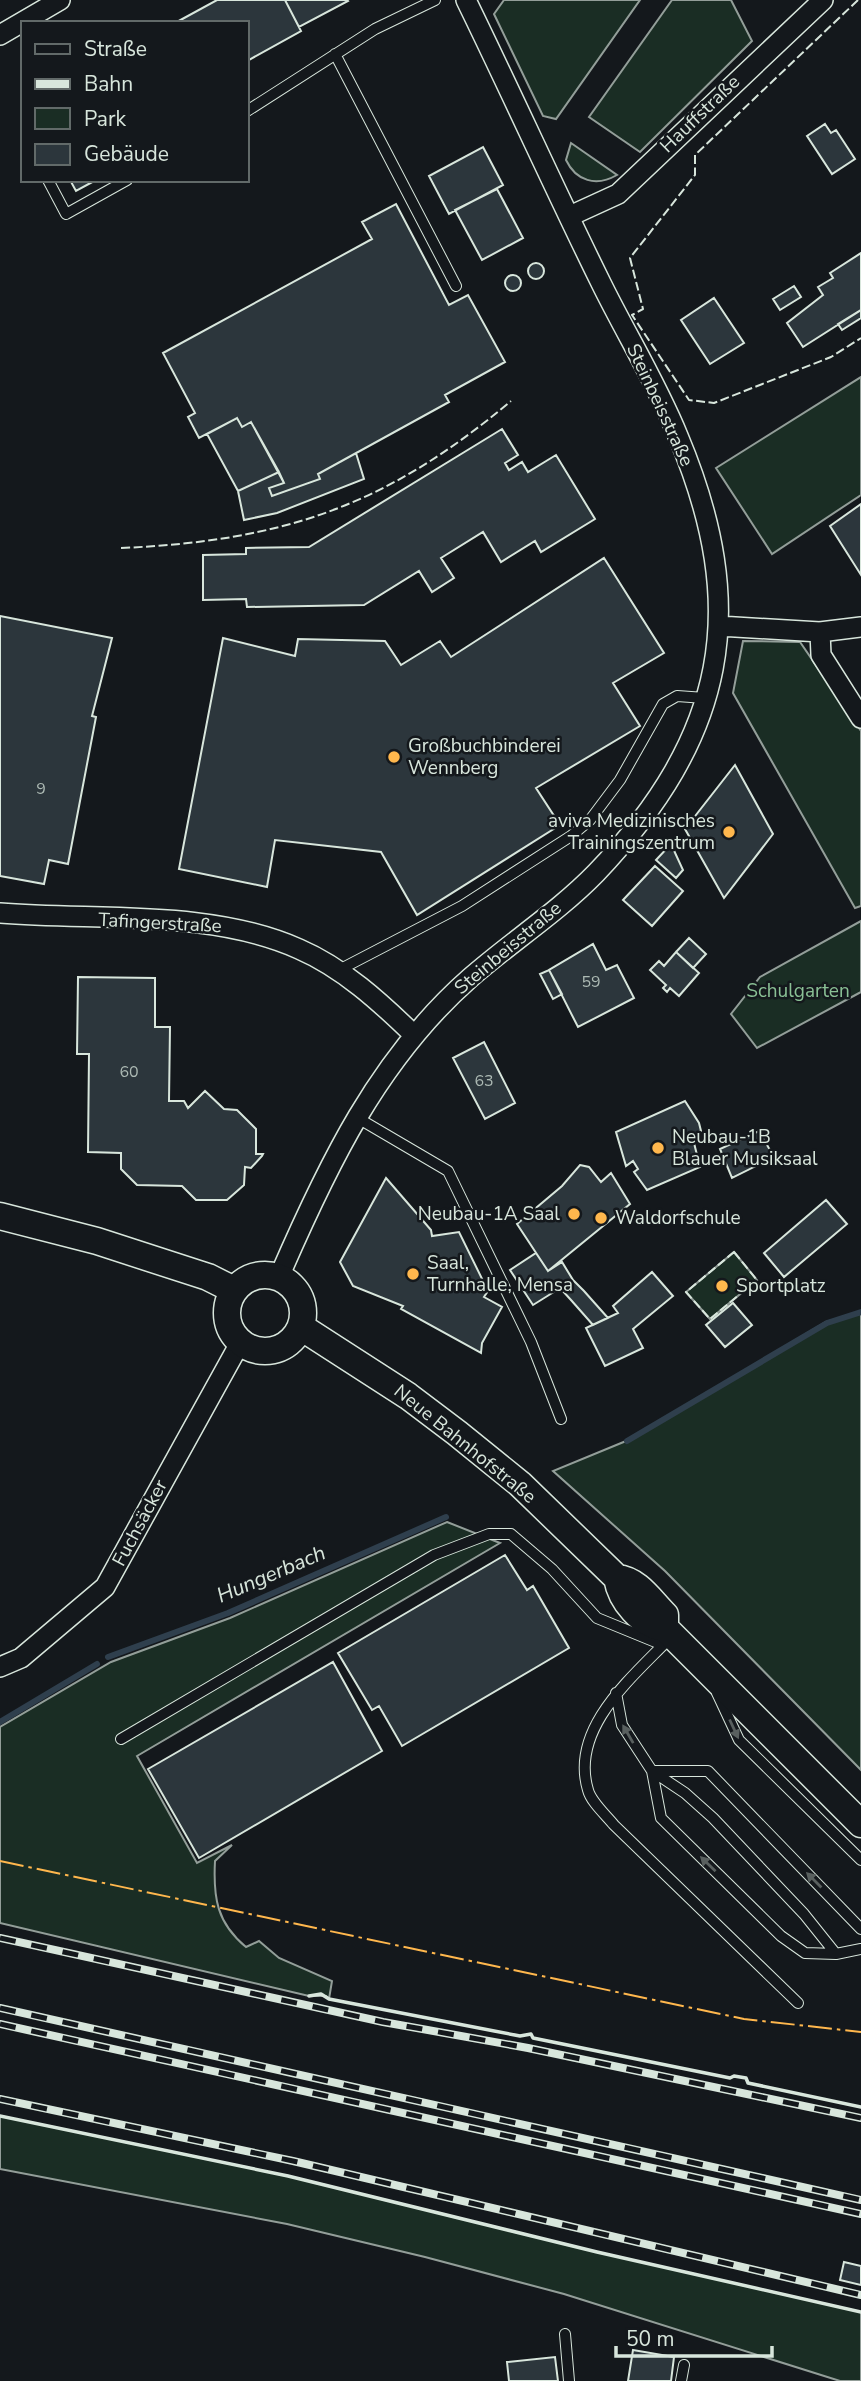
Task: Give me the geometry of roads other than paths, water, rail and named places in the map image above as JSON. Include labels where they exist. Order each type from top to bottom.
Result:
[{"type":"main road","points":[[0,1216],[97,1241],[208,1278],[234,1290]]},
{"type":"main road","points":[[254,1276],[279,1277],[291,1285],[300,1297],[304,1312],[301,1327],[293,1339],[281,1348],[267,1352],[253,1350],[240,1343],[230,1331],[226,1318],[227,1303],[234,1290],[254,1276]]},
{"type":"main road","name":"Neue Bahnhofstraße","points":[[301,1327],[408,1396],[457,1433],[520,1484],[617,1578],[631,1579],[665,1615],[667,1636],[705,1667],[861,1824]]},
{"type":"street","points":[[24,21],[60,0]]},
{"type":"street","name":"Steinbeisstraße","points":[[279,1277],[356,1118],[414,1035],[468,979],[581,887],[625,840],[671,777],[683,755],[705,698],[719,626],[719,580],[713,537],[681,445],[466,0]]},
{"type":"street","name":"Hauffstraße","points":[[570,216],[618,194],[823,0]]},
{"type":"street","points":[[0,35],[21,23]]},
{"type":"street","points":[[719,626],[820,632],[861,627]]},
{"type":"street","points":[[820,632],[821,655],[861,718]]},
{"type":"street","name":"Tafingerstraße","points":[[0,913],[71,919],[205,922],[236,928],[299,949],[337,971],[383,1005],[414,1035]]},
{"type":"street","name":"Fuchsäcker","points":[[0,1667],[21,1658],[105,1587],[240,1343]]},
{"type":"lane","points":[[248,110],[375,29],[435,0]]},
{"type":"lane","points":[[335,54],[456,286]]},
{"type":"lane","points":[[49,182],[66,214],[123,182]]},
{"type":"lane","points":[[337,971],[462,906],[571,836],[590,820],[620,780],[663,704],[677,696],[705,698]]},
{"type":"lane","points":[[356,1118],[448,1171],[531,1342],[561,1419]]},
{"type":"lane","points":[[121,1739],[434,1555],[489,1534],[511,1534],[552,1569],[597,1618],[667,1636],[616,1693],[601,1715],[588,1752],[588,1793],[614,1825],[798,2003]]},
{"type":"lane","points":[[705,1667],[739,1740],[861,1860]]},
{"type":"lane","points":[[616,1693],[622,1725],[652,1771],[685,1793],[713,1818],[804,1914],[836,1954]]},
{"type":"lane","points":[[652,1771],[708,1771],[861,1929]]},
{"type":"lane","points":[[652,1771],[660,1818],[781,1936],[805,1953],[836,1954],[861,1949]]},
{"type":"lane","points":[[565,2334],[569,2381]]},
{"type":"lane","points":[[681,2381],[684,2365]]},
{"type":"waterway","name":"Hungerbach","points":[[627,1441],[827,1323],[861,1312]]},
{"type":"waterway","name":"Hungerbach","points":[[108,1657],[228,1613],[446,1517]]},
{"type":"waterway","name":"Hungerbach","points":[[0,1722],[97,1664]]},
{"type":"railway","points":[[0,1938],[383,2022],[528,2048],[861,2118]]},
{"type":"railway","points":[[0,2008],[861,2200]]},
{"type":"railway","points":[[0,2024],[861,2214]]},
{"type":"railway","points":[[0,2099],[293,2161],[861,2295]]},
{"type":"place","name":"Großbuchbinderei Wennberg","points":[[394,757]]},
{"type":"place","name":"aviva Medizinisches Trainingszentrum","points":[[729,832]]},
{"type":"place","name":"Neubau-1B Blauer Musiksaal","points":[[658,1148]]},
{"type":"place","name":"Neubau-1A Saal","points":[[574,1214]]},
{"type":"place","name":"Waldorfschule","points":[[601,1218]]},
{"type":"place","name":"Saal, Turnhalle, Mensa","points":[[413,1274]]},
{"type":"place","name":"Sportplatz","points":[[722,1286]]},
{"type":"park label","name":"Schulgarten","points":[[798,991]]}]
